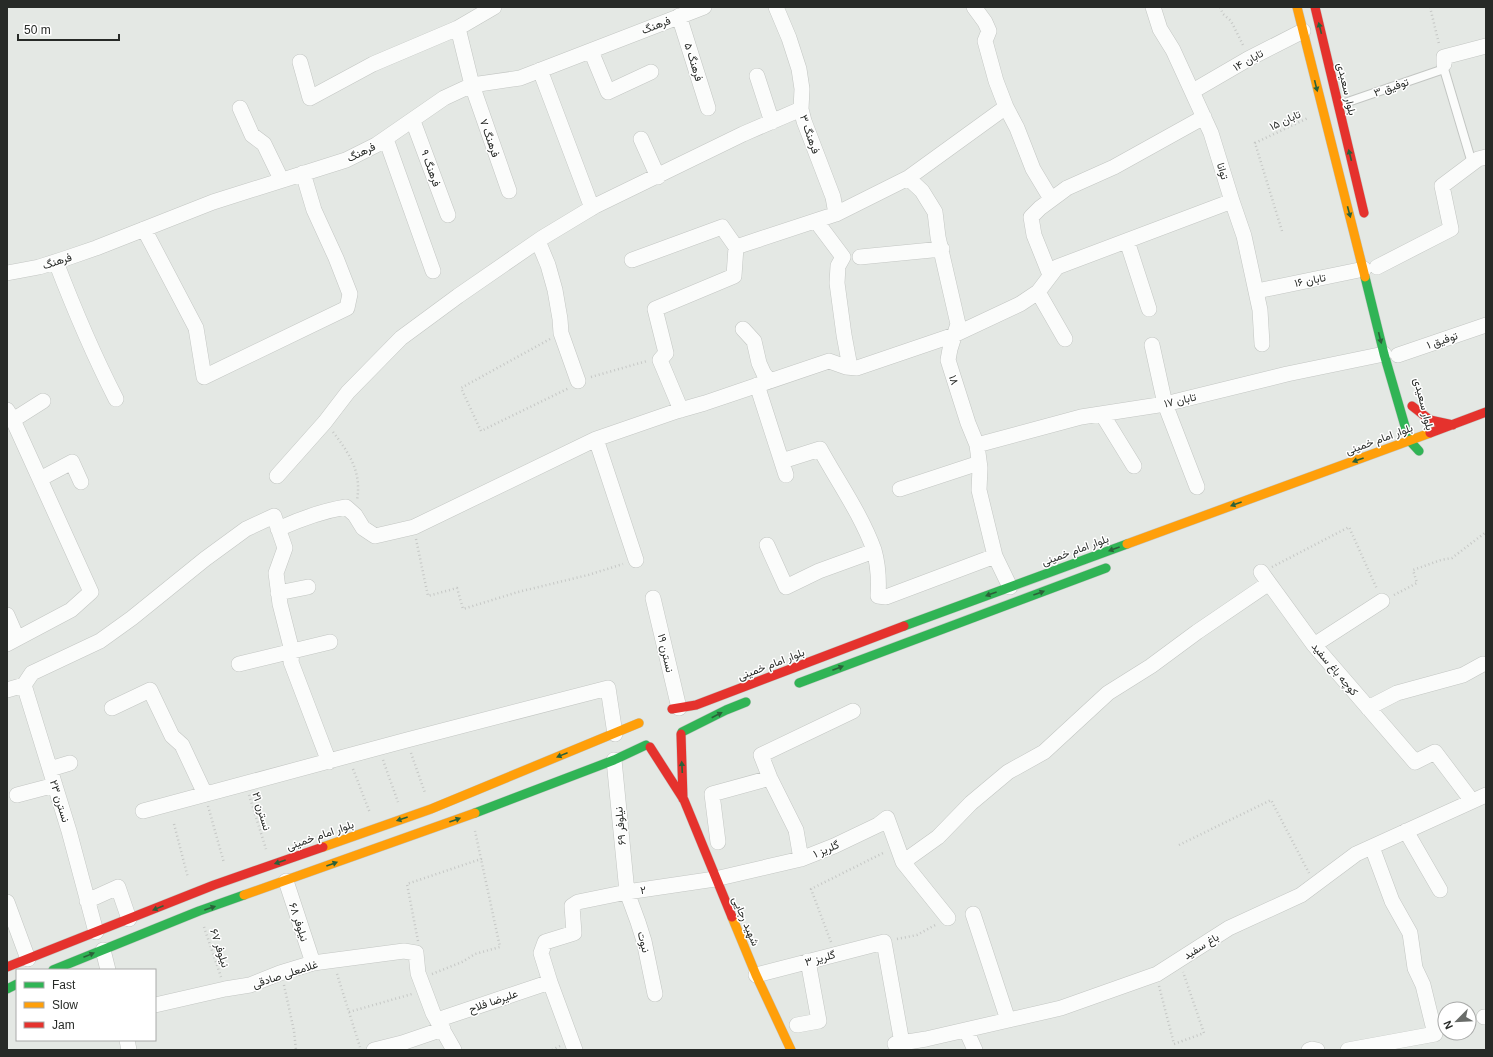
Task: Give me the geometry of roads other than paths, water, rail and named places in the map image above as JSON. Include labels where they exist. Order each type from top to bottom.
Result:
[{"type":"main road","name":"بلوار سعیدی","points":[[1297,7],[1322,112],[1374,267],[1395,355],[1398,407],[1409,440],[1419,451],[1418,429],[1411,402],[1422,417],[1437,423],[1453,425]]},
{"type":"main road","name":"بلوار سعیدی","points":[[1315,7],[1366,220]]},
{"type":"main road","points":[[1313,71],[1329,68]]},
{"type":"main road","points":[[1394,426],[1398,407]]},
{"type":"main road","name":"بلوار امام خمینی","points":[[677,713],[1010,587],[1376,453],[1409,440],[1418,429],[1453,425],[1486,412]]},
{"type":"main road","points":[[1376,453],[1387,441]]},
{"type":"main road","points":[[791,686],[1116,564]]},
{"type":"main road","points":[[674,741],[681,733],[726,710],[754,700]]},
{"type":"main road","points":[[677,713],[681,733],[684,800]]},
{"type":"main road","points":[[647,714],[639,723],[637,735],[640,742],[648,746],[662,747]]},
{"type":"main road","name":"بلوار امام خمینی","points":[[7,967],[229,880],[430,809],[639,723]]},
{"type":"main road","points":[[648,746],[684,800]]},
{"type":"main road","points":[[56,969],[199,911],[472,814],[648,746]]},
{"type":"main road","name":"شهید رجایی","points":[[684,800],[715,879],[756,975],[792,1050]]},
{"type":"street","points":[[300,62],[310,98],[373,64],[458,28],[494,7]]},
{"type":"street","name":"فرهنگ ۳","points":[[776,7],[789,38],[799,69],[802,89],[801,109],[804,121],[833,197],[836,214]]},
{"type":"street","points":[[974,7],[985,22],[989,31],[985,41],[996,81],[1006,107],[1017,128],[1033,169],[1051,199]]},
{"type":"street","name":"توانا","points":[[1153,7],[1160,29],[1173,50],[1211,133],[1244,236],[1257,291],[1260,310],[1262,344]]},
{"type":"street","name":"فرهنگ","points":[[7,273],[56,262],[96,248],[213,202],[346,160],[376,146],[444,98],[472,84],[520,78],[692,10]]},
{"type":"street","name":"فرهنگ ۵","points":[[692,10],[708,108]]},
{"type":"street","name":"فرهنگ ۷","points":[[458,28],[472,84],[509,191]]},
{"type":"street","name":"تابان ۱۴","points":[[1193,91],[1248,59],[1303,31]]},
{"type":"street","points":[[1444,67],[1444,57],[1486,46]]},
{"type":"street","points":[[591,51],[608,92],[651,72]]},
{"type":"street","points":[[540,70],[592,208]]},
{"type":"street","points":[[757,76],[772,122]]},
{"type":"street","points":[[736,247],[836,214],[908,178],[1006,107]]},
{"type":"street","points":[[240,108],[252,135],[264,144],[281,180]]},
{"type":"street","points":[[277,476],[325,422],[348,392],[402,338],[458,296],[538,241],[592,208],[801,109]]},
{"type":"street","points":[[1050,275],[1034,235],[1031,217],[1051,199],[1067,188],[1114,167],[1204,117]]},
{"type":"street","name":"فرهنگ ۹","points":[[413,121],[448,215]]},
{"type":"street","points":[[386,139],[433,271]]},
{"type":"street","points":[[641,139],[658,176]]},
{"type":"street","points":[[1472,163],[1478,158],[1486,157]]},
{"type":"street","name":"تابان ۱۶","points":[[1257,291],[1374,267],[1451,228],[1442,186],[1472,163]]},
{"type":"street","points":[[144,229],[196,328],[204,377],[347,308],[350,294],[336,258],[314,210],[303,173]]},
{"type":"street","name":"۱۸","points":[[908,178],[922,191],[935,212],[938,237],[942,249],[958,324],[948,360],[976,445],[979,463],[979,490],[995,556],[1010,587]]},
{"type":"street","points":[[278,529],[301,519],[346,507],[355,515],[363,528],[375,536],[414,527],[596,439],[681,410],[705,404],[829,361],[857,368],[954,335],[1020,304],[1038,292],[1057,267],[1232,202]]},
{"type":"street","points":[[816,221],[843,257],[838,266],[837,283],[850,367]]},
{"type":"street","points":[[632,260],[722,227],[736,247],[734,276],[655,309],[666,353],[660,360],[681,410]]},
{"type":"street","points":[[538,241],[548,265],[555,290],[561,334],[578,381]]},
{"type":"street","points":[[1127,241],[1149,309]]},
{"type":"street","points":[[860,257],[942,249]]},
{"type":"street","points":[[56,262],[96,361],[116,399]]},
{"type":"street","points":[[1038,292],[1066,339]]},
{"type":"street","name":"توفیق ۱","points":[[1395,355],[1486,326]]},
{"type":"street","points":[[744,329],[754,341],[759,363],[764,374],[763,383],[784,468],[820,449],[855,509],[874,551],[878,573],[878,596],[886,597],[995,556]]},
{"type":"street","points":[[1152,345],[1165,404],[1197,487]]},
{"type":"street","name":"تابان ۱۷","points":[[976,445],[1081,417],[1165,404],[1287,374],[1395,355]]},
{"type":"street","points":[[7,615],[12,641],[71,610],[91,592],[10,415],[43,401]]},
{"type":"street","points":[[1102,414],[1134,466]]},
{"type":"street","points":[[596,439],[636,560]]},
{"type":"street","points":[[40,479],[72,462],[81,482]]},
{"type":"street","points":[[900,489],[979,463]]},
{"type":"street","points":[[7,690],[100,641],[132,618],[205,559],[246,529],[274,516],[285,548],[276,573],[280,604],[292,651],[290,662],[329,762]]},
{"type":"street","points":[[767,545],[786,587],[819,572],[874,551]]},
{"type":"street","name":"کوچه باغ سفید","points":[[903,862],[938,837],[971,803],[1008,772],[1044,752],[1108,693],[1151,666],[1265,578],[1314,645],[1415,762],[1435,752],[1472,801]]},
{"type":"street","points":[[278,593],[308,587]]},
{"type":"street","name":"نسترن ۱۹","points":[[653,598],[677,713]]},
{"type":"street","points":[[1314,645],[1382,601]]},
{"type":"street","points":[[239,664],[330,642]]},
{"type":"street","points":[[1368,708],[1398,693],[1463,675],[1483,664]]},
{"type":"street","name":"نسترن ۲۳","points":[[28,679],[50,769],[69,831],[96,932]]},
{"type":"street","points":[[143,811],[608,688],[615,734]]},
{"type":"street","points":[[112,708],[150,690],[172,736],[182,745],[204,794]]},
{"type":"street","points":[[801,860],[796,830],[770,778],[761,755],[854,711]]},
{"type":"street","name":"نیلوفر ۶۹","points":[[614,760],[627,892]]},
{"type":"street","points":[[50,769],[70,763]]},
{"type":"street","points":[[718,842],[712,794],[770,778]]},
{"type":"street","points":[[17,795],[55,785]]},
{"type":"street","name":"باغ سفید","points":[[899,1043],[966,1030],[1061,1008],[1157,974],[1229,928],[1301,895],[1356,854],[1486,795]]},
{"type":"street","name":"گلریز ۱","points":[[715,879],[801,860],[878,825],[887,818],[903,862],[948,918]]},
{"type":"street","points":[[1406,831],[1440,890]]},
{"type":"street","points":[[1348,1050],[1435,1034],[1424,985],[1415,968],[1410,933],[1392,901],[1372,847]]},
{"type":"street","name":"۲","points":[[550,982],[541,954],[545,942],[574,933],[572,906],[578,902],[627,892],[715,879]]},
{"type":"street","name":"نیلوفر ۶۸","points":[[286,881],[312,963]]},
{"type":"street","points":[[87,901],[118,887],[129,919]]},
{"type":"street","name":"نبوت","points":[[627,892],[644,941],[655,994]]},
{"type":"street","points":[[7,902],[28,959]]},
{"type":"street","points":[[973,914],[1008,1020]]},
{"type":"street","name":"گلریز ۳","points":[[756,975],[884,942],[899,1043]]},
{"type":"street","points":[[103,950],[108,969]]},
{"type":"street","name":"غلامعلی صادقی","points":[[156,1005],[225,989],[250,985],[312,963],[404,951],[416,953],[418,973],[422,985],[432,1013],[440,1025]]},
{"type":"street","points":[[797,1025],[820,1021],[808,961]]},
{"type":"street","points":[[550,982],[575,1050]]},
{"type":"street","name":"علیرضا فلاح","points":[[374,1050],[402,1043],[440,1025],[550,982]]},
{"type":"street","points":[[440,1025],[454,1050]]},
{"type":"street","points":[[966,1030],[975,1050]]},
{"type":"street","points":[[1308,1050],[1317,1050]]},
{"type":"lane","name":"توفیق ۳","points":[[1338,105],[1444,67]]},
{"type":"lane","points":[[1444,67],[1472,163]]}]
